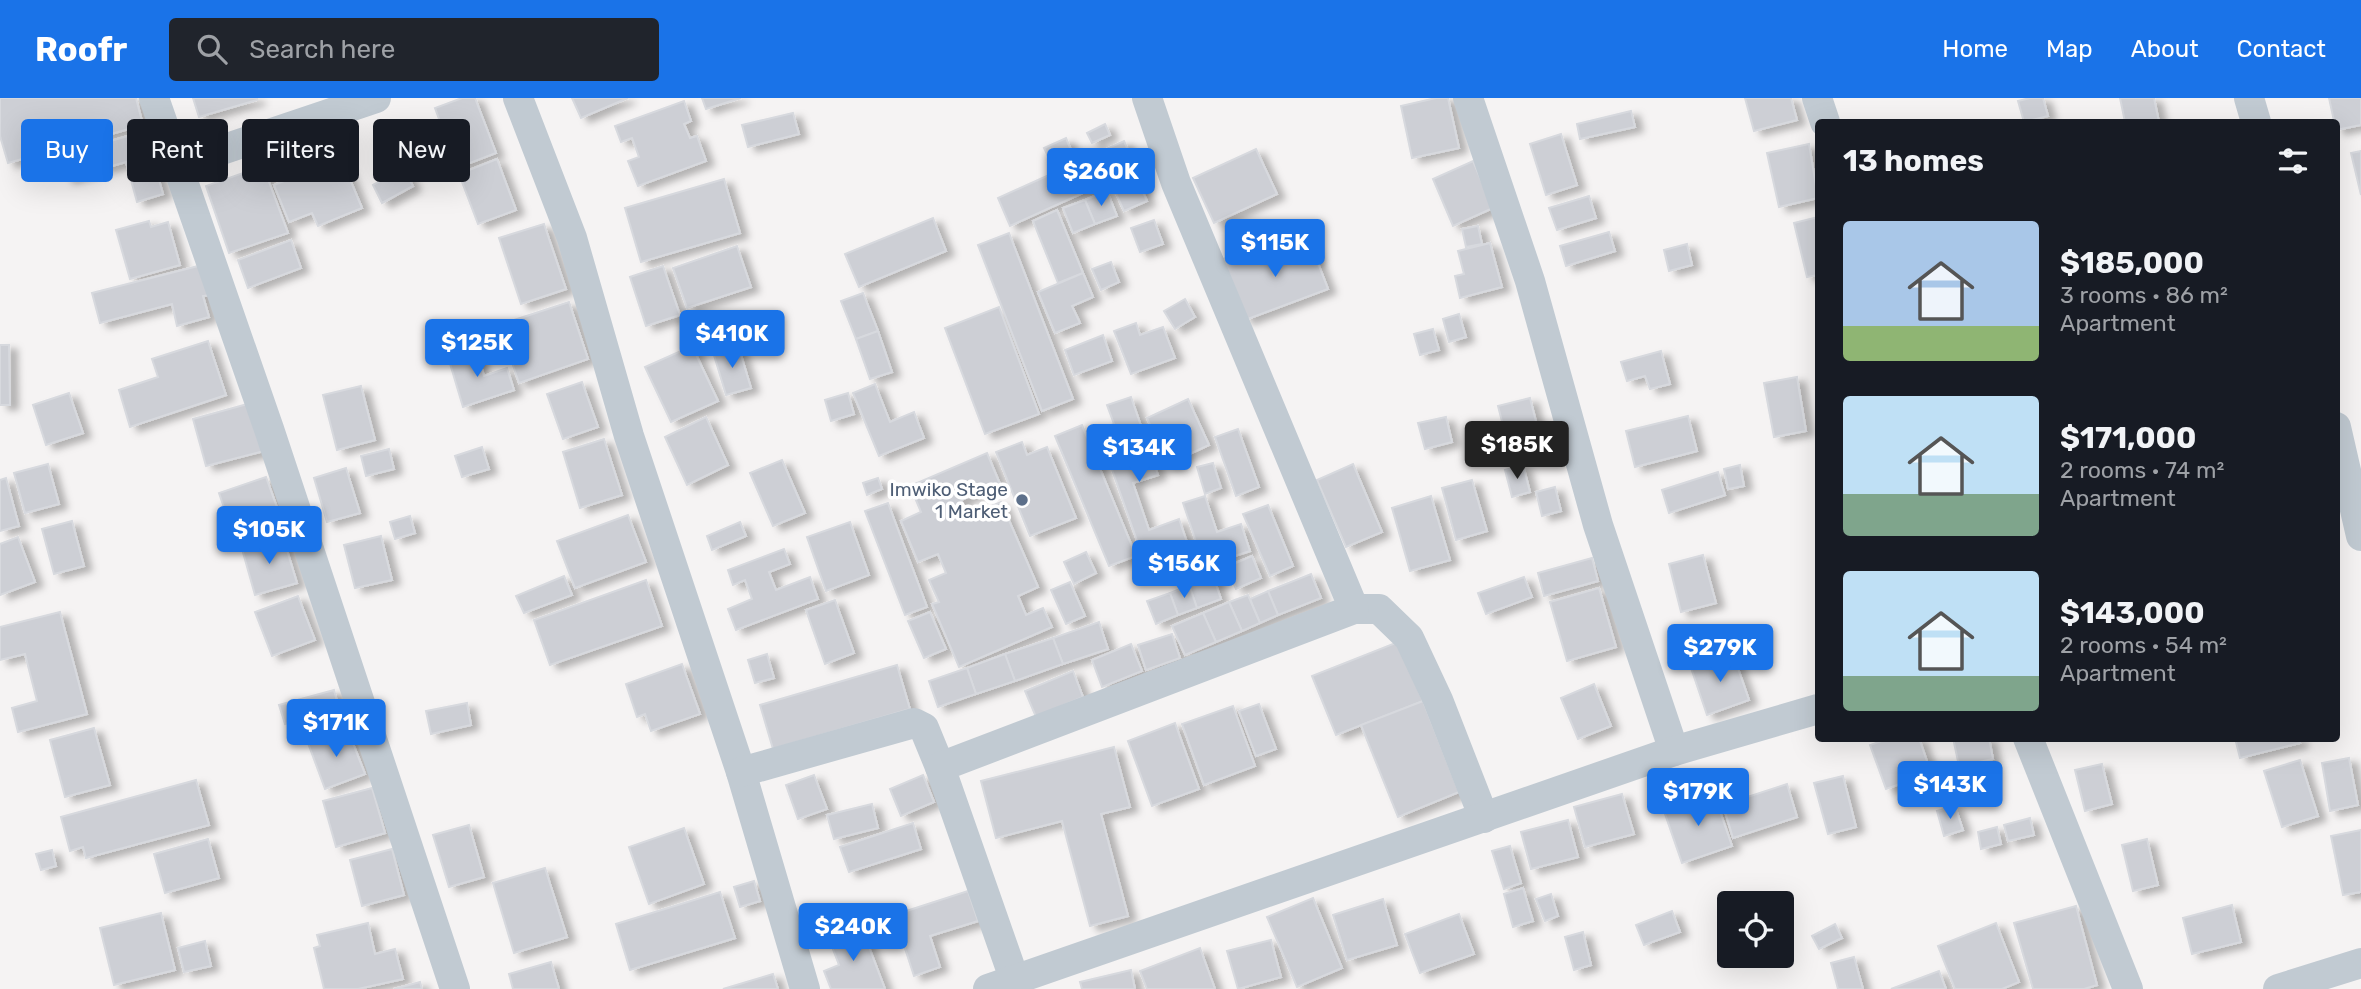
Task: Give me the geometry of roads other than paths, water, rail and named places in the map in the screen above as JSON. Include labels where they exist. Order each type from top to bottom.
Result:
[{"type":"street","points":[[154,98],[161,119]]},
{"type":"street","points":[[228,148],[376,98]]},
{"type":"street","points":[[518,98],[572,238],[629,436],[741,772],[804,989]]},
{"type":"street","points":[[1147,98],[1176,183],[1354,609]]},
{"type":"street","points":[[1468,98],[1530,281],[1598,525],[1674,751]]},
{"type":"street","points":[[1817,98],[1824,119]]},
{"type":"street","points":[[2249,98],[2255,119]]},
{"type":"street","points":[[183,182],[278,455],[455,989]]},
{"type":"street","points":[[2340,444],[2361,536]]},
{"type":"street","points":[[940,767],[1354,609],[1379,608],[1409,638],[1438,700],[1484,818]]},
{"type":"street","points":[[741,772],[914,723],[924,728],[940,767],[1002,985],[1674,751],[1815,710]]},
{"type":"street","points":[[2030,742],[2128,989]]},
{"type":"street","points":[[2278,989],[2361,963]]},
{"type":"place","name":"Imwiko Stage 1 Market","points":[[1022,500]]}]
